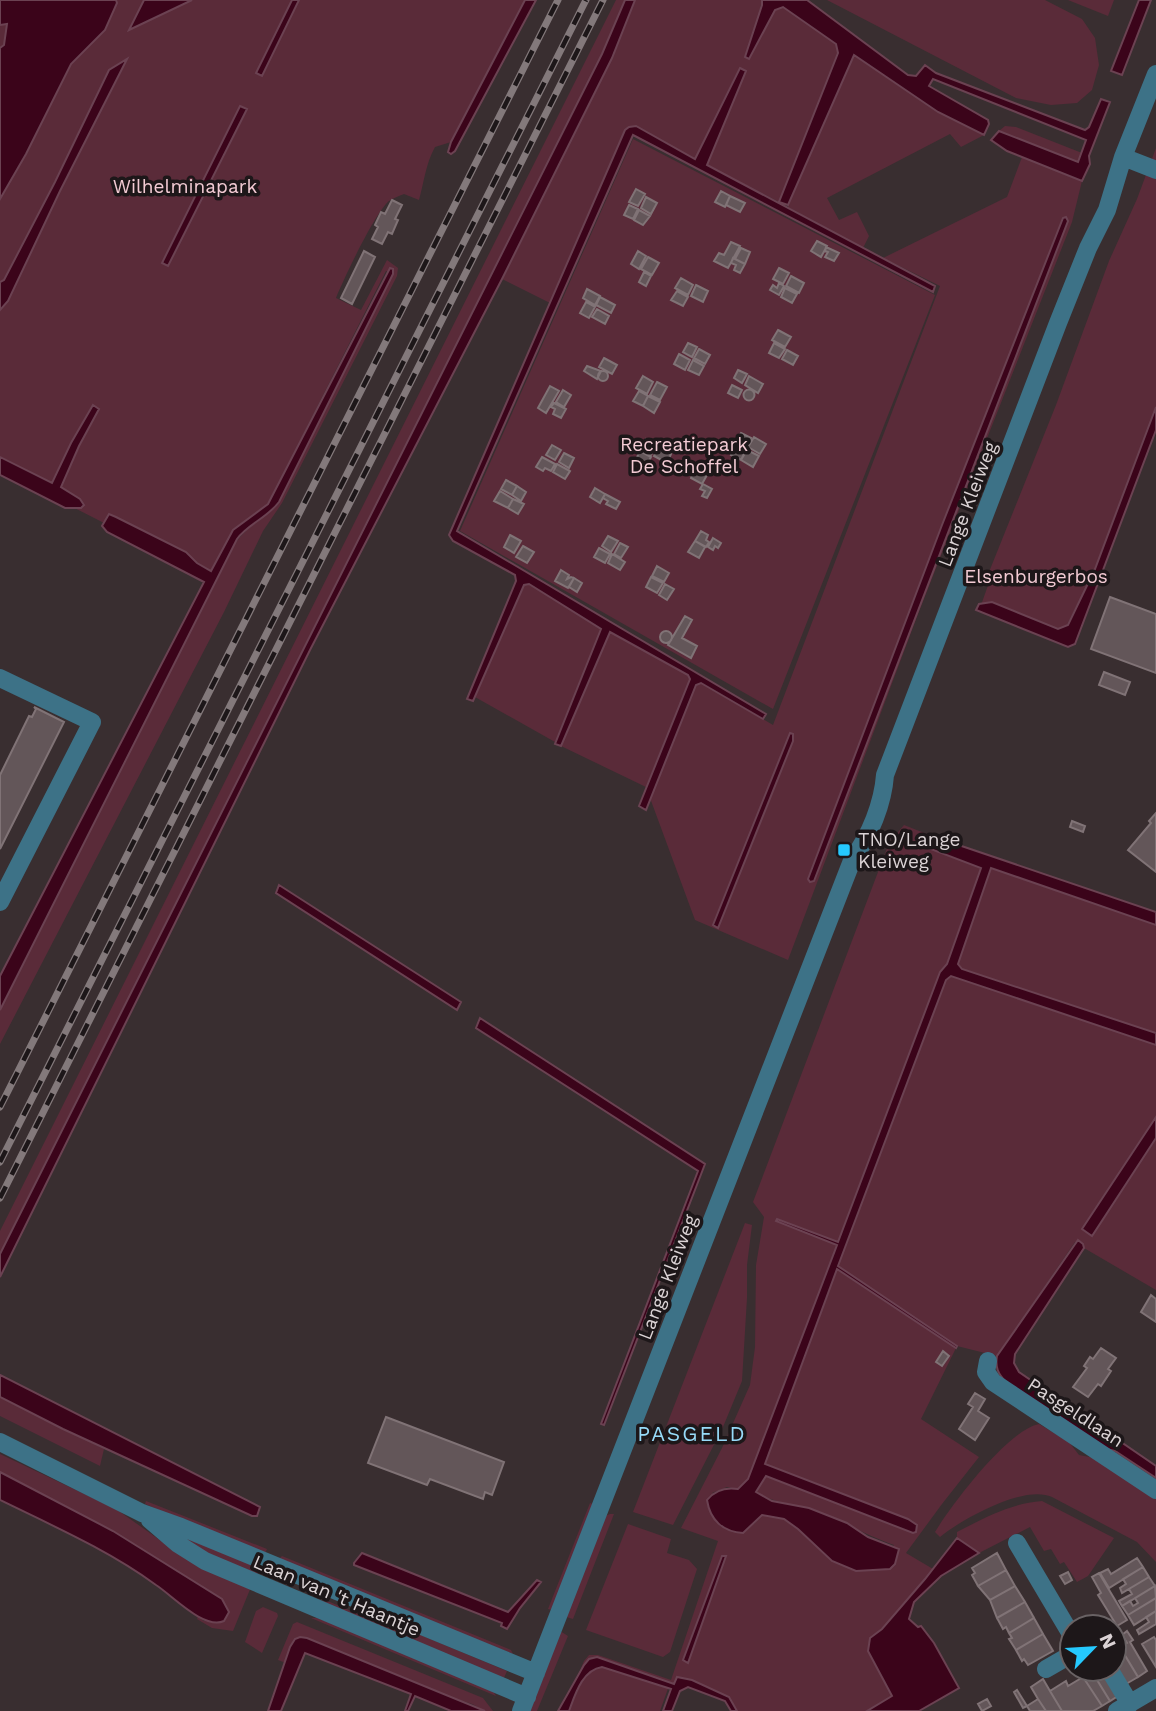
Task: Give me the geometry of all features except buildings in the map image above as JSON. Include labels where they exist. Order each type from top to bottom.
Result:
[{"type":"street","name":"Lange Kleiweg","points":[[524,1704],[853,858],[854,841],[876,782],[885,775],[1088,248],[1107,211],[1123,157],[1156,74]]},
{"type":"street","points":[[1123,157],[1156,170]]},
{"type":"street","points":[[0,678],[92,722],[0,902]]},
{"type":"street","name":"Pasgeldlaan","points":[[988,1361],[986,1372],[993,1382],[1156,1490]]},
{"type":"street","name":"Laan van 't Haantje","points":[[0,1443],[142,1513],[536,1673]]},
{"type":"street","name":"Laan van 't Haantje","points":[[142,1513],[178,1544],[205,1561],[524,1704]]},
{"type":"street","points":[[1017,1543],[1058,1613]]},
{"type":"street","points":[[1046,1669],[1058,1662]]},
{"type":"street","points":[[1114,1683],[1123,1707],[1156,1688]]},
{"type":"green space","name":"Wilhelminapark","points":[[0,0],[525,0],[451,142],[435,147],[427,166],[419,200],[404,194],[389,201],[376,218],[352,262],[336,298],[361,310],[387,260],[398,268],[397,276],[0,1044],[0,1010],[232,549],[247,530],[279,503],[393,274],[386,271],[268,504],[233,530],[208,576],[0,470]]},
{"type":"green space","points":[[616,0],[625,0],[602,54],[0,1254],[0,1231]]},
{"type":"green space","points":[[635,0],[762,0],[749,58],[775,10],[783,7],[837,44],[838,53],[779,202],[707,165],[745,71],[695,159],[636,126],[625,130],[550,303],[502,279],[612,58]]},
{"type":"green space","points":[[827,0],[1045,0],[1082,19],[1095,38],[1099,65],[1092,90],[1077,103],[1051,105],[1016,98]]},
{"type":"green space","points":[[1068,0],[1114,0],[1108,16]]},
{"type":"green space","points":[[854,55],[938,112],[984,135],[961,147],[950,134],[827,198],[839,220],[857,212],[869,236],[863,248],[788,207]]},
{"type":"green space","points":[[1005,126],[1016,127],[1082,153],[1078,162],[999,131]]},
{"type":"green space","name":"Recreatiepark De Schoffel","points":[[633,139],[935,295],[773,709],[460,531]]},
{"type":"green space","name":"Elsenburgerbos","points":[[1156,148],[1156,407],[1095,569],[1067,625],[1060,630],[980,608],[992,574],[987,577],[1056,405],[1109,261]]},
{"type":"green space","points":[[1022,157],[1082,181],[1072,222],[918,614],[788,960],[695,920],[650,798],[696,685],[701,683],[773,725],[940,286],[883,258],[1007,197]],"holes":[[[1066,217],[811,882],[808,878],[942,525],[1063,218]],[[790,733],[793,741],[717,927],[713,925]]]},
{"type":"green space","points":[[529,584],[601,629],[555,742],[475,697],[524,585]]},
{"type":"green space","points":[[610,632],[688,675],[690,679],[646,787],[561,746]]},
{"type":"green space","points":[[904,825],[932,836],[928,848],[982,867],[838,1242],[777,1219],[776,1221],[837,1245],[748,1479],[737,1489],[727,1487],[712,1493],[754,1524],[762,1515],[784,1519],[832,1561],[856,1571],[873,1571],[894,1545],[819,1512],[756,1493],[765,1476],[916,1532],[913,1521],[765,1464],[837,1269],[956,1348],[921,1419],[979,1457],[906,1553],[933,1569],[882,1629],[870,1638],[868,1651],[892,1696],[867,1711],[737,1711],[729,1697],[677,1677],[674,1684],[670,1683],[660,1711],[563,1711],[589,1655],[598,1655],[671,1680],[718,1541],[681,1528],[722,1448],[750,1385],[755,1347],[756,1265],[764,1217],[753,1202],[889,843]]},
{"type":"green space","points":[[991,867],[1156,925],[1156,1033],[961,969],[958,964]]},
{"type":"green space","points":[[951,976],[1156,1045],[1156,1117],[1083,1229],[1093,1235],[1156,1138],[1156,1290],[1084,1248],[1083,1244],[1075,1242],[997,1356],[957,1346],[838,1266],[946,980]]},
{"type":"green space","points":[[745,1223],[752,1225],[747,1265],[742,1381],[723,1427],[673,1525],[633,1512]]},
{"type":"green space","points":[[0,1397],[104,1449],[100,1466],[0,1416]]},
{"type":"green space","points":[[1039,1424],[1069,1442],[1079,1455],[1095,1458],[1156,1497],[1156,1562],[1137,1542],[1052,1497],[1040,1494],[1026,1495],[994,1505],[940,1537],[935,1532],[967,1487],[997,1453],[1026,1429]]},
{"type":"green space","points":[[0,1454],[116,1509],[171,1548],[251,1587],[233,1631],[212,1628],[197,1619],[198,1617],[204,1621],[222,1599],[113,1531],[0,1472]]},
{"type":"green space","points":[[146,1501],[267,1549],[264,1556],[145,1504]]},
{"type":"green space","points":[[1042,1501],[1114,1538],[1088,1576],[1077,1582],[1064,1562],[1060,1564],[1051,1549],[1044,1551],[1030,1527],[979,1553],[957,1538],[957,1532],[988,1517],[1009,1508]]},
{"type":"green space","points":[[590,1503],[593,1504],[552,1610],[548,1609]]},
{"type":"green space","points":[[614,1514],[573,1619],[566,1617],[605,1516]]},
{"type":"green space","points":[[156,1520],[260,1567],[256,1577],[211,1558]]},
{"type":"green space","points":[[628,1524],[671,1539],[667,1553],[689,1560],[697,1569],[670,1652],[663,1657],[586,1630]]},
{"type":"green space","points":[[282,1556],[511,1650],[513,1654],[277,1561]]},
{"type":"green space","points":[[318,1600],[330,1602],[370,1619],[392,1623],[507,1671],[503,1680]]},
{"type":"green space","points":[[263,1607],[278,1616],[262,1653],[245,1642],[256,1611]]},
{"type":"green space","points":[[311,1618],[347,1629],[493,1691],[496,1696]]},
{"type":"green space","points":[[297,1622],[483,1698],[493,1711],[485,1711],[472,1704],[290,1647],[286,1663],[278,1660],[293,1624]]},
{"type":"green space","points":[[560,1631],[568,1636],[537,1711],[529,1711]]},
{"type":"shaded area","points":[[0,0],[116,0],[117,3],[105,30],[71,64],[0,199],[0,48],[4,45],[7,24],[0,25]]},
{"type":"shaded area","points":[[144,0],[192,0],[129,30]]},
{"type":"shaded area","points":[[292,0],[299,0],[262,76],[256,73]]},
{"type":"shaded area","points":[[525,0],[536,0],[451,154],[448,152],[451,142]]},
{"type":"shaded area","points":[[625,0],[635,0],[612,58],[502,279],[310,650],[0,1277],[0,1254],[602,54]]},
{"type":"shaded area","points":[[762,0],[807,0],[908,75],[916,76],[925,65],[936,73],[1085,130],[1089,127],[1101,99],[1110,102],[1082,181],[1007,151],[991,140],[999,131],[1078,162],[1086,140],[933,79],[929,86],[988,120],[984,135],[938,112],[854,55],[788,205],[779,202],[838,53],[836,44],[783,7],[775,10],[749,59],[745,57]]},
{"type":"shaded area","points":[[1139,0],[1151,0],[1122,75],[1111,71]]},
{"type":"shaded area","points":[[127,59],[8,301],[0,310],[0,282],[4,280],[55,182],[109,70]]},
{"type":"shaded area","points":[[740,68],[746,71],[707,165],[935,286],[933,292],[633,135],[457,531],[766,714],[763,719],[701,683],[696,685],[646,810],[639,806],[690,679],[688,675],[610,632],[561,746],[555,744],[601,629],[529,584],[524,585],[473,701],[467,699],[516,581],[515,575],[453,541],[449,535],[625,130],[636,126],[695,159]]},
{"type":"shaded area","points":[[240,106],[247,109],[168,266],[162,263]]},
{"type":"shaded area","points":[[1066,217],[1068,221],[814,881],[810,882],[808,879],[942,525],[1063,218]]},
{"type":"shaded area","points":[[390,268],[393,269],[393,274],[279,502],[237,539],[0,1010],[0,976],[204,582],[107,532],[102,526],[109,514],[186,552],[197,563],[211,571],[233,530],[268,504]]},
{"type":"shaded area","points":[[93,405],[99,409],[61,487],[80,499],[84,505],[81,508],[65,508],[0,475],[0,457],[52,483]]},
{"type":"shaded area","points":[[1156,407],[1156,430],[1075,644],[1068,647],[976,610],[979,604],[992,602],[1058,629],[1068,625],[1095,569]]},
{"type":"shaded area","points":[[790,733],[793,734],[793,741],[718,928],[713,925]]},
{"type":"shaded area","points":[[932,836],[1156,912],[1156,925],[991,868],[958,964],[962,969],[1156,1033],[1156,1045],[951,976],[946,980],[838,1266],[957,1346],[956,1348],[837,1269],[765,1464],[908,1519],[917,1525],[916,1532],[766,1476],[756,1492],[772,1501],[809,1508],[847,1523],[868,1537],[899,1549],[895,1564],[890,1569],[856,1571],[832,1561],[784,1519],[762,1515],[743,1533],[729,1530],[714,1519],[707,1500],[721,1490],[738,1489],[748,1479],[837,1245],[776,1221],[777,1219],[838,1242],[940,972],[947,964],[981,868],[928,848]]},
{"type":"shaded area","points":[[279,885],[461,1002],[457,1010],[276,893]]},
{"type":"shaded area","points":[[480,1018],[705,1164],[604,1425],[601,1424],[698,1171],[476,1028]]},
{"type":"shaded area","points":[[1156,1117],[1156,1138],[1092,1236],[1082,1229]]},
{"type":"shaded area","points":[[1078,1240],[1084,1248],[1015,1354],[1014,1363],[1019,1372],[1156,1466],[1156,1478],[1115,1451],[1106,1449],[1006,1382],[996,1364],[997,1356]]},
{"type":"shaded area","points":[[0,1375],[260,1507],[257,1516],[63,1429],[0,1397]]},
{"type":"shaded area","points":[[0,1472],[113,1531],[222,1599],[229,1612],[224,1621],[207,1621],[119,1561],[0,1500]]},
{"type":"shaded area","points":[[957,1538],[979,1553],[941,1576],[914,1602],[909,1619],[918,1627],[921,1626],[934,1643],[959,1688],[919,1711],[867,1711],[892,1696],[868,1651],[870,1638],[882,1629]]},
{"type":"shaded area","points":[[362,1553],[508,1612],[537,1580],[541,1582],[507,1629],[501,1626],[502,1623],[354,1565]]},
{"type":"shaded area","points":[[722,1556],[726,1556],[688,1663],[683,1660]]},
{"type":"shaded area","points":[[300,1637],[485,1711],[451,1711],[415,1696],[408,1711],[405,1711],[411,1694],[305,1653],[281,1711],[268,1711],[290,1647],[295,1639]]},
{"type":"shaded area","points":[[597,1657],[674,1684],[677,1677],[692,1680],[729,1697],[737,1711],[731,1711],[725,1701],[688,1687],[680,1691],[672,1711],[663,1711],[671,1689],[602,1667],[584,1678],[569,1711],[558,1711],[584,1665],[589,1659]]},
{"type":"railway","points":[[0,1107],[558,0]]},
{"type":"railway","points":[[0,1162],[586,0]]},
{"type":"railway","points":[[0,1198],[603,0]]},
{"type":"place","name":"TNO/Lange Kleiweg","points":[[844,850]]},
{"type":"district","name":"PASGELD","points":[[692,1434]]}]
